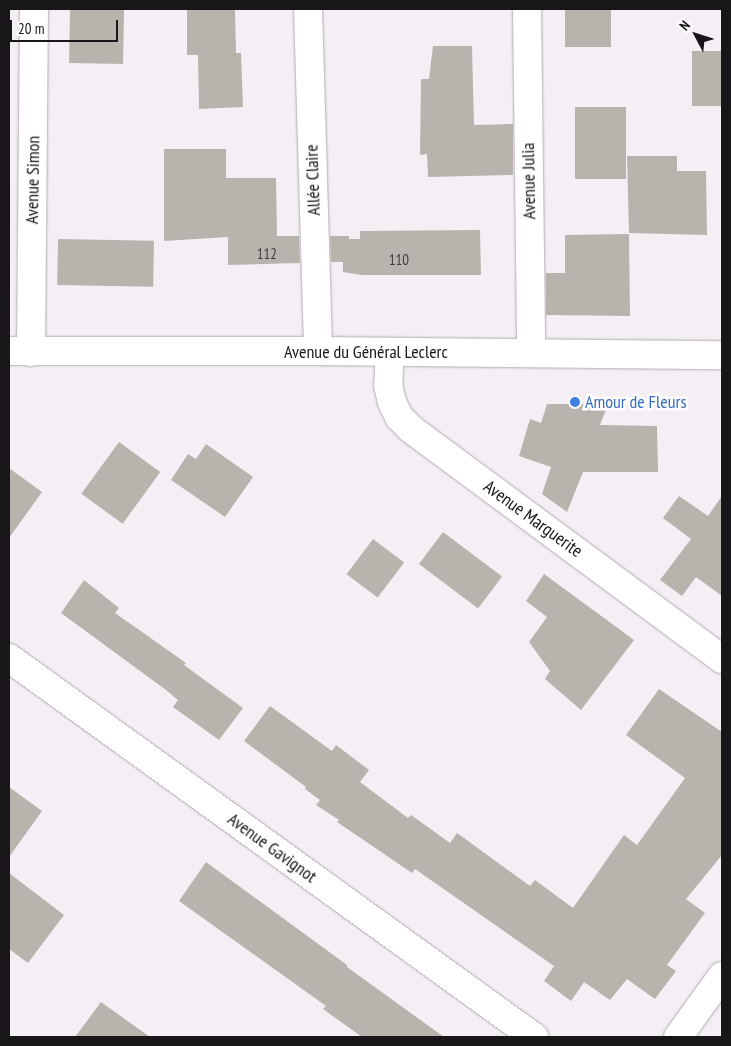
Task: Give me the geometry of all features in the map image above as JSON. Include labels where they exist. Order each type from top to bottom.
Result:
[{"type":"street","name":"Avenue Simon","points":[[20,352],[34,9]]},
{"type":"street","name":"Allée Claire","points":[[308,9],[318,351]]},
{"type":"street","name":"Avenue Julia","points":[[527,9],[531,352]]},
{"type":"street","name":"Avenue du Général Leclerc","points":[[20,352],[318,351],[722,355]]},
{"type":"street","name":"Avenue Marguerite","points":[[390,352],[388,385],[392,402],[399,417],[411,429],[722,659]]},
{"type":"street","name":"Avenue Gavignot","points":[[9,658],[534,1037]]},
{"type":"street","points":[[678,1037],[722,976]]},
{"type":"building","points":[[70,9],[124,10],[123,64],[69,63]]},
{"type":"building","points":[[187,9],[235,9],[236,53],[241,53],[243,107],[199,109],[198,55],[187,55]]},
{"type":"building","points":[[565,9],[611,9],[611,47],[565,47]]},
{"type":"building","points":[[433,46],[472,46],[474,125],[513,124],[513,175],[428,177],[427,154],[420,155],[421,79],[429,79]]},
{"type":"building","points":[[692,51],[722,51],[722,106],[692,106]]},
{"type":"building","points":[[575,107],[626,107],[626,179],[575,179]]},
{"type":"building","points":[[164,149],[226,149],[226,178],[276,178],[277,236],[299,236],[300,263],[228,265],[228,237],[164,241]]},
{"type":"building","points":[[627,156],[677,156],[677,171],[706,171],[707,235],[629,233]]},
{"type":"building","points":[[480,230],[481,275],[361,275],[343,272],[343,262],[331,262],[330,236],[349,236],[349,239],[360,239],[360,231]]},
{"type":"building","points":[[629,234],[630,316],[546,315],[546,273],[565,273],[565,235]]},
{"type":"building","points":[[58,239],[154,241],[153,287],[57,285]]},
{"type":"building","points":[[547,404],[608,404],[600,425],[657,426],[658,472],[583,472],[567,512],[542,494],[551,467],[519,456],[530,419],[541,423]]},
{"type":"building","points":[[119,442],[160,472],[123,524],[81,494]]},
{"type":"building","points":[[206,444],[253,477],[225,517],[171,480],[188,454],[196,459]]},
{"type":"building","points":[[9,468],[42,492],[9,538]]},
{"type":"building","points":[[679,496],[708,516],[722,496],[722,596],[696,577],[682,596],[660,580],[691,539],[663,518]]},
{"type":"building","points":[[443,532],[502,577],[478,608],[419,564]]},
{"type":"building","points":[[373,539],[404,562],[378,598],[347,574]]},
{"type":"building","points":[[544,574],[634,640],[581,710],[545,679],[550,671],[529,642],[547,617],[526,601]]},
{"type":"building","points":[[84,580],[119,608],[115,613],[186,663],[184,665],[243,708],[219,740],[173,707],[178,700],[166,690],[61,613]]},
{"type":"building","points":[[659,689],[722,732],[722,855],[686,899],[705,913],[667,965],[676,971],[655,999],[627,979],[610,1000],[584,982],[571,1001],[544,981],[554,966],[415,869],[412,873],[337,822],[339,820],[316,805],[320,800],[305,789],[306,787],[244,741],[270,706],[332,751],[336,745],[369,770],[360,782],[408,818],[411,815],[450,843],[457,833],[530,886],[535,880],[573,908],[624,835],[637,845],[685,778],[626,735]]},
{"type":"building","points":[[9,787],[42,811],[9,857]]},
{"type":"building","points":[[206,862],[444,1037],[362,1037],[323,1009],[326,1006],[179,901]]},
{"type":"building","points":[[9,873],[64,915],[28,963],[9,949]]},
{"type":"building","points":[[101,1002],[150,1037],[75,1037]]},
{"type":"place","name":"Amour de Fleurs","points":[[575,402]]}]
